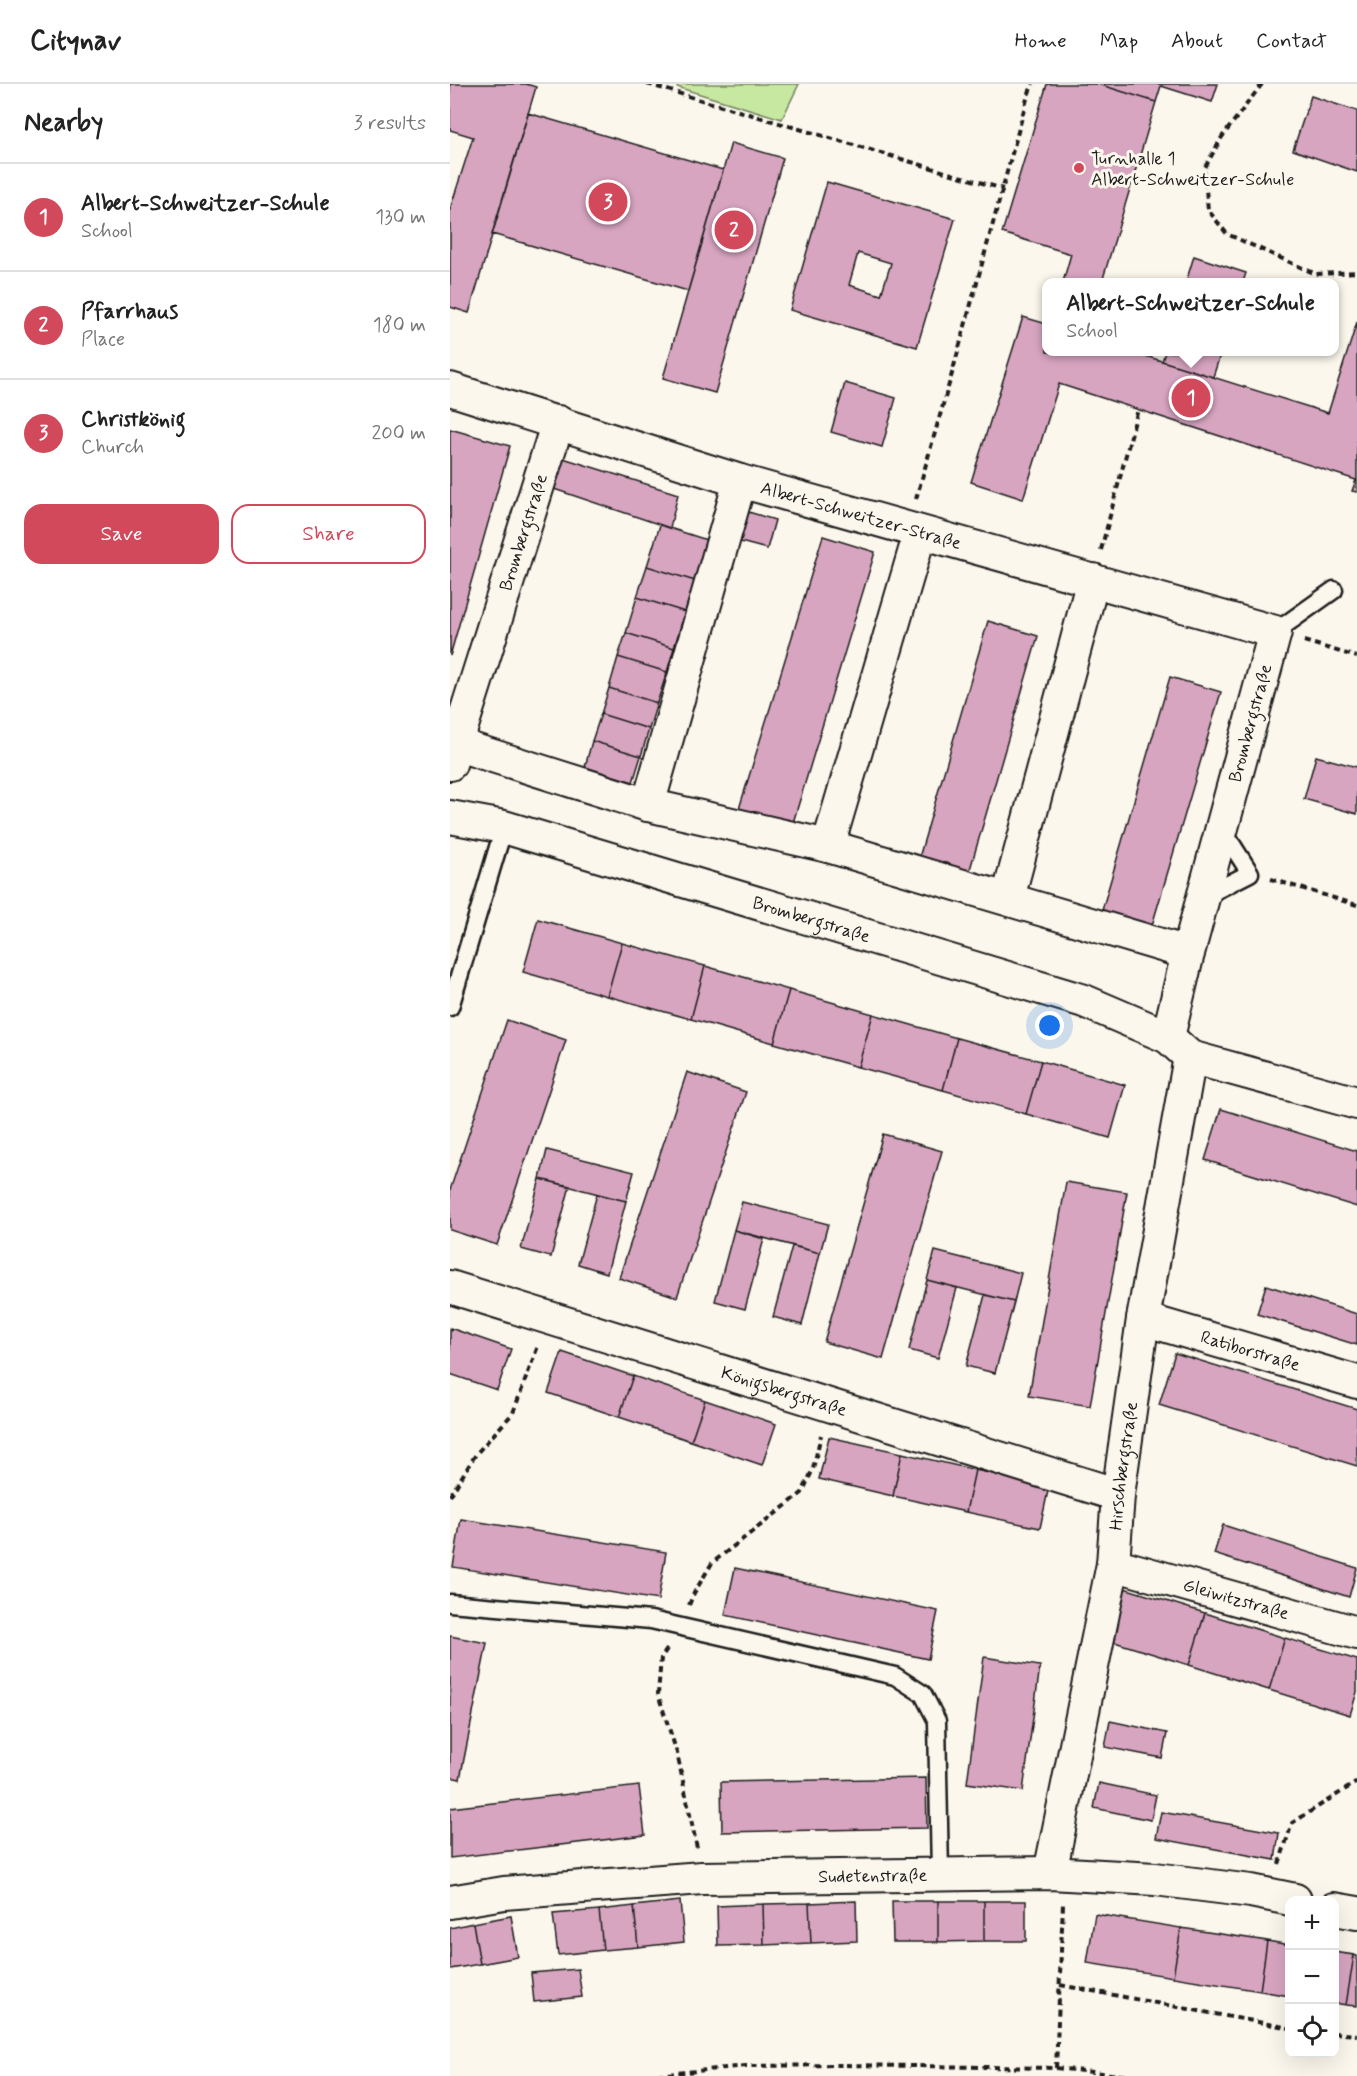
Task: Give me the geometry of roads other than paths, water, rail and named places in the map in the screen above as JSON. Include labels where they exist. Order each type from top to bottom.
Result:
[{"type":"street","name":"Albert-Schweitzer-Straße","points":[[450,390],[558,422],[740,481],[1275,632]]},
{"type":"street","name":"Brombergstraße","points":[[558,422],[452,754],[648,805],[828,846],[1188,953]]},
{"type":"street","points":[[648,805],[740,481]]},
{"type":"street","points":[[828,846],[913,531]]},
{"type":"street","points":[[1008,898],[1093,580]]},
{"type":"street","name":"Brombergstraße","points":[[1179,1047],[1188,953],[1275,632]]},
{"type":"street","name":"Brombergstraße","points":[[450,817],[504,827],[1084,1001],[1179,1047],[1357,1103]]},
{"type":"street","name":"Hirschbergstraße","points":[[1058,1873],[1113,1564],[1118,1495],[1179,1047]]},
{"type":"street","name":"Königsbergstraße","points":[[450,1287],[1118,1495]]},
{"type":"street","name":"Ratiborstraße","points":[[1143,1319],[1357,1382]]},
{"type":"street","name":"Gleiwitzstraße","points":[[1113,1564],[1357,1634]]},
{"type":"street","name":"Sudetenstraße","points":[[450,1902],[504,1893],[702,1878],[1058,1873],[1155,1880],[1283,1898]]},
{"type":"street","points":[[1339,1910],[1357,1913]]},
{"type":"lane","points":[[1275,632],[1334,590]]},
{"type":"lane","points":[[450,1007],[504,827]]},
{"type":"lane","points":[[1203,897],[1250,873],[1222,828]]},
{"type":"lane","points":[[450,1603],[651,1620],[895,1676],[924,1694],[937,1721],[940,1875]]},
{"type":"place","name":"Turnhalle 1 Albert-Schweitzer-Schule","points":[[1079,168]]},
{"type":"place","name":"Christkönig","points":[[608,202]]},
{"type":"place","name":"Pfarrhaus","points":[[734,230]]},
{"type":"place","name":"Albert-Schweitzer-Schule","points":[[1191,398]]}]
